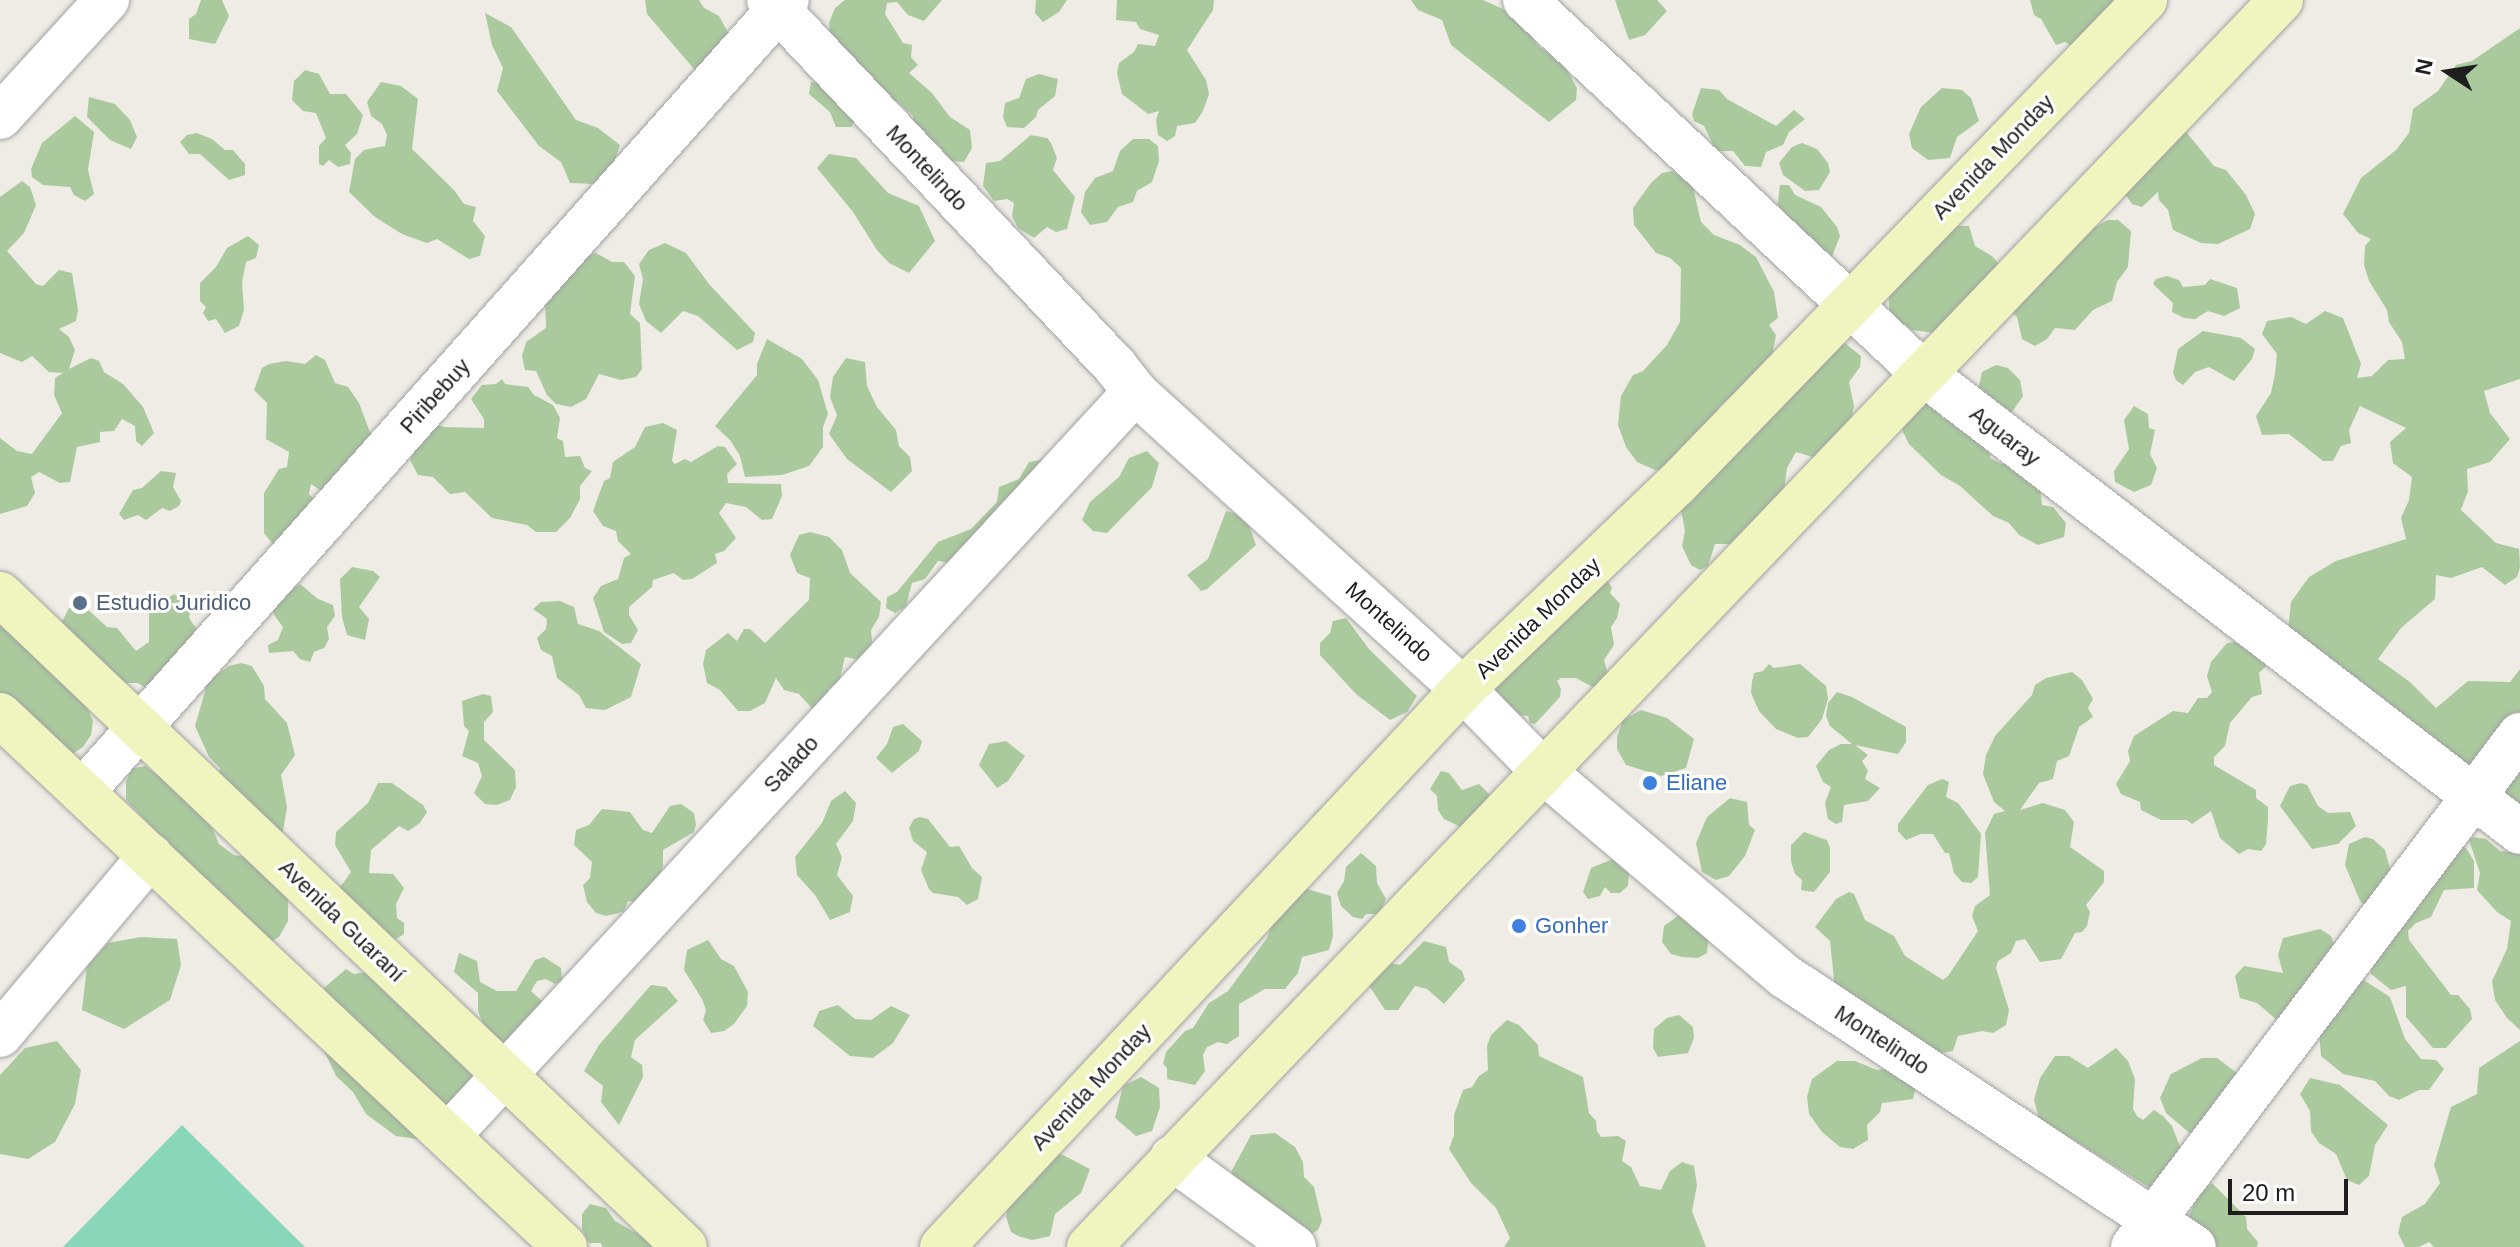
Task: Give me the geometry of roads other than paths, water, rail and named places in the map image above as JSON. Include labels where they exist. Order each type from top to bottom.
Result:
[{"type":"main road","name":"Avenida Monday","points":[[942,1247],[1463,689],[1676,485],[2145,0]]},
{"type":"main road","points":[[1089,1247],[2281,0]]},
{"type":"main road","name":"Avenida Guaraní","points":[[0,594],[685,1247]]},
{"type":"main road","points":[[0,715],[565,1247]]},
{"type":"street","points":[[0,117],[107,0]]},
{"type":"street","name":"Aguaray","points":[[1525,0],[1923,373],[2520,832]]},
{"type":"street","name":"Montelindo","points":[[778,3],[1115,366],[1135,392],[1463,689],[1544,772],[1786,977],[2143,1233],[2194,1247]]},
{"type":"street","name":"Piribebuy","points":[[82,792],[141,729],[778,3]]},
{"type":"street","name":"Salado","points":[[448,1136],[1135,392]]},
{"type":"street","points":[[2143,1233],[2520,735]]},
{"type":"street","points":[[0,1035],[150,856]]},
{"type":"street","points":[[1172,1158],[1294,1247]]},
{"type":"place","name":"Estudio Juridico","points":[[80,603]]},
{"type":"place","name":"Eliane","points":[[1650,783]]},
{"type":"place","name":"Gonher","points":[[1519,926]]}]
